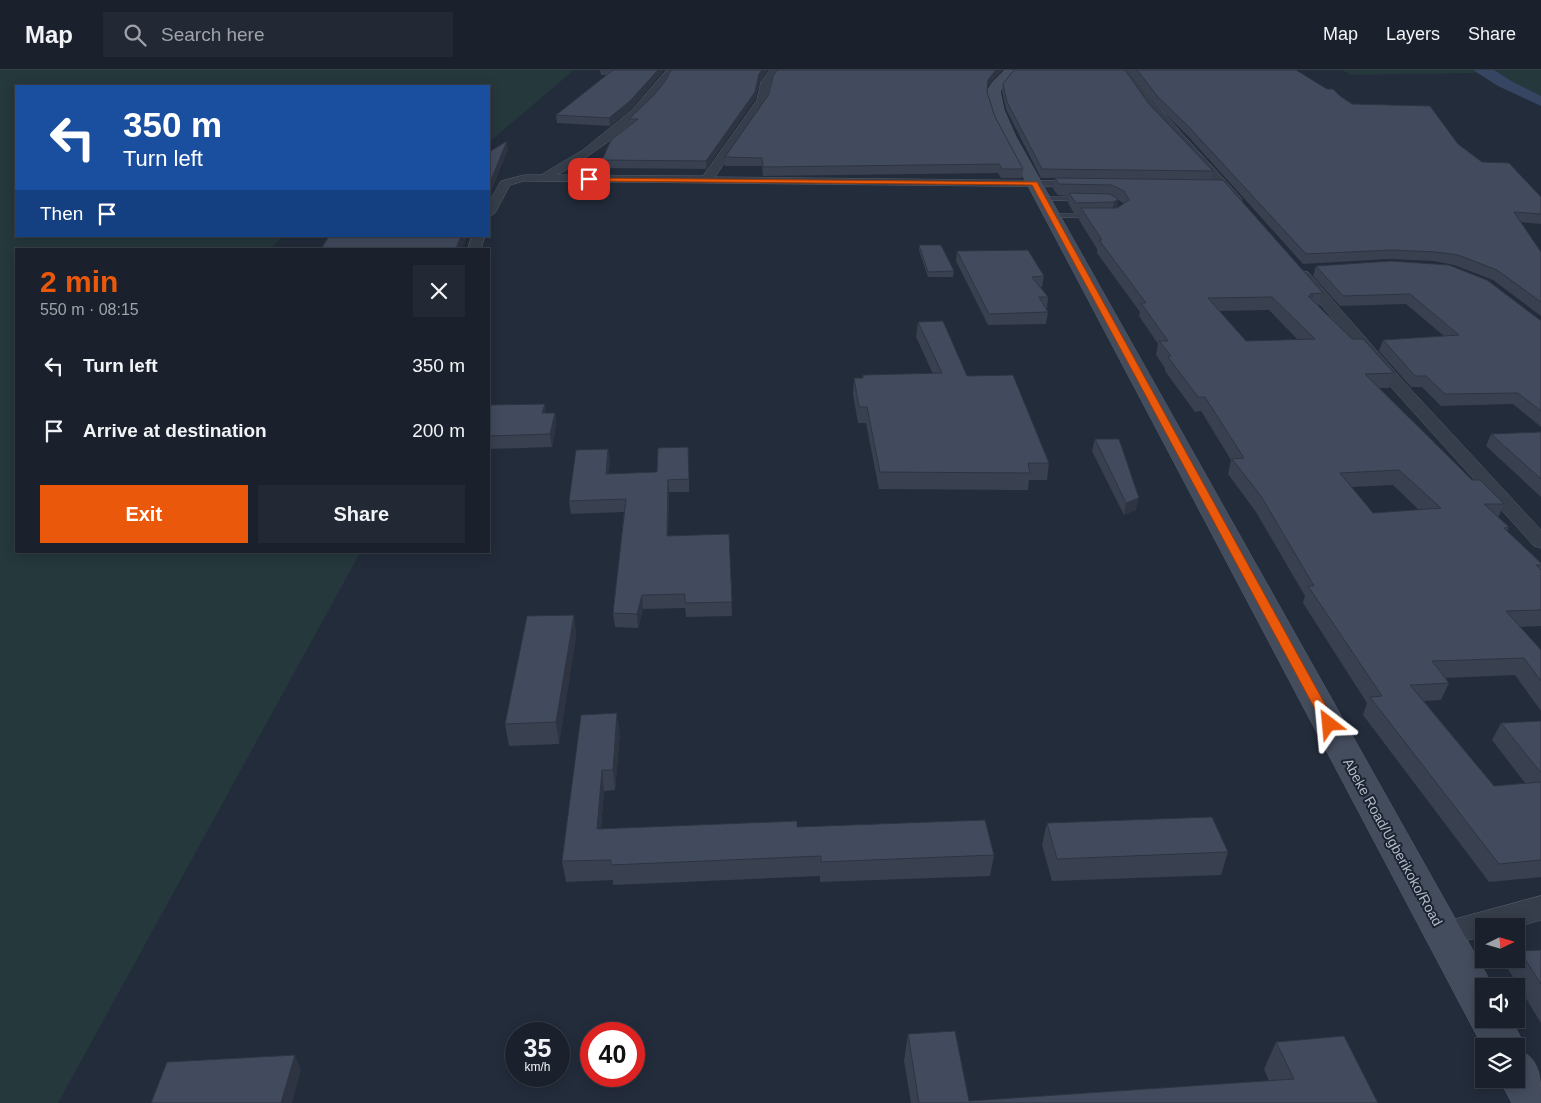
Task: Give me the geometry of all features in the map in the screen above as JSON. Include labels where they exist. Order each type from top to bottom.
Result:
[{"type":"street","points":[[543,178],[582,158],[625,124],[665,81],[671,70]]},
{"type":"street","points":[[706,181],[762,100],[766,82],[775,70]]},
{"type":"street","name":"Abeke Road/Ugberikoko/Road","points":[[1011,70],[994,90],[993,102],[1043,199],[1475,991]]},
{"type":"street","points":[[1124,70],[1152,108],[1246,211]]},
{"type":"street","points":[[490,211],[505,183],[524,178],[706,181],[1043,199],[1091,184]]},
{"type":"street","points":[[1205,186],[1225,186]]},
{"type":"street","points":[[1316,269],[1296,267],[1397,384],[1541,542]]},
{"type":"street","points":[[1444,934],[1541,908]]},
{"type":"street","points":[[1525,1085],[1535,1103]]},
{"type":"lane","points":[[1043,199],[1089,199]]},
{"type":"lane","points":[[1043,199],[1096,216]]},
{"type":"green space","points":[[0,70],[574,70],[490,141],[490,85],[15,85],[15,237],[282,237],[271,248],[15,248],[15,553],[360,553],[58,1103],[0,1103]]},
{"type":"green space","points":[[1343,70],[1473,70],[1478,73],[1350,75]]},
{"type":"green space","points":[[1494,70],[1541,70],[1541,96],[1513,82]]},
{"type":"water","points":[[1473,70],[1494,70],[1541,96],[1541,106],[1498,86]]},
{"type":"building","points":[[613,70],[658,70],[630,101],[609,118],[556,115]]},
{"type":"building","points":[[671,70],[762,70],[759,74],[755,92],[706,161],[602,160],[611,140],[638,119],[629,119],[654,95]]},
{"type":"building","points":[[777,70],[996,70],[988,80],[987,92],[995,117],[1023,169],[1002,169],[999,164],[763,167],[762,158],[725,157],[769,94],[773,76]]},
{"type":"building","points":[[1014,70],[1125,70],[1149,104],[1213,171],[1042,169],[1007,102],[1003,84]]},
{"type":"building","points":[[1137,70],[1296,70],[1327,89],[1333,89],[1352,104],[1430,106],[1458,144],[1482,162],[1509,163],[1541,197],[1541,214],[1514,212],[1541,252],[1541,302],[1497,270],[1458,255],[1392,250],[1306,254],[1188,126],[1158,97]]},
{"type":"building","points":[[507,141],[490,183],[490,151]]},
{"type":"building","points":[[1055,178],[1223,180],[1323,293],[1310,294],[1313,296],[1308,296],[1352,339],[1363,339],[1394,373],[1365,374],[1472,480],[1480,480],[1504,504],[1484,504],[1509,527],[1504,528],[1541,563],[1541,565],[1536,565],[1541,570],[1541,610],[1506,611],[1541,650],[1541,681],[1524,658],[1432,661],[1449,683],[1410,685],[1494,786],[1541,782],[1541,860],[1499,864],[1370,697],[1382,696],[1308,586],[1314,586],[1261,496],[1232,459],[1244,458],[1205,397],[1198,397],[1168,357],[1171,356],[1159,341],[1168,341],[1141,303],[1146,303],[1099,240],[1102,240],[1081,208],[1117,208],[1129,200],[1124,191],[1112,185],[1059,184]],"holes":[[[1272,297],[1315,339],[1246,341],[1208,298]],[[1399,470],[1441,508],[1373,513],[1340,473]]]},
{"type":"building","points":[[1069,193],[1110,194],[1118,199],[1114,202],[1076,203]]},
{"type":"building","points":[[328,237],[461,237],[456,248],[322,248]]},
{"type":"building","points":[[919,245],[941,245],[954,271],[928,272]]},
{"type":"building","points":[[1028,250],[1044,276],[1032,277],[1048,297],[1039,297],[1048,312],[989,314],[957,251]]},
{"type":"building","points":[[1391,261],[1449,265],[1487,280],[1541,320],[1541,411],[1518,393],[1445,394],[1426,376],[1415,376],[1383,340],[1459,335],[1410,294],[1343,296],[1316,266]]},
{"type":"building","points":[[943,321],[967,376],[1013,375],[1049,463],[1028,463],[1030,473],[880,472],[867,407],[859,407],[854,378],[863,378],[863,375],[942,373],[918,322]]},
{"type":"building","points":[[545,404],[542,413],[555,413],[550,434],[490,436],[490,405]]},
{"type":"building","points":[[1541,432],[1541,479],[1491,434]]},
{"type":"building","points":[[1095,439],[1119,439],[1139,498],[1126,503]]},
{"type":"building","points":[[688,447],[689,479],[668,480],[667,536],[729,534],[732,602],[685,603],[685,594],[642,595],[637,614],[613,613],[626,499],[569,501],[576,450],[608,449],[606,474],[657,472],[658,448]]},
{"type":"building","points":[[574,615],[556,722],[505,724],[527,616]]},
{"type":"building","points":[[617,713],[613,770],[602,770],[597,829],[797,821],[797,827],[985,820],[994,855],[821,862],[821,856],[611,865],[611,860],[562,861],[581,715]]},
{"type":"building","points":[[1541,721],[1541,773],[1501,723]]},
{"type":"building","points":[[1212,817],[1228,852],[1057,859],[1047,823]]},
{"type":"building","points":[[1541,950],[1541,984],[1525,959],[1525,951]]},
{"type":"building","points":[[955,1031],[969,1101],[1294,1079],[1276,1042],[1344,1036],[1378,1103],[919,1103],[908,1034]]},
{"type":"building","points":[[295,1055],[281,1103],[151,1103],[167,1062]]},
{"type":"route","points":[[589,179],[1034,184],[1329,724]]}]
